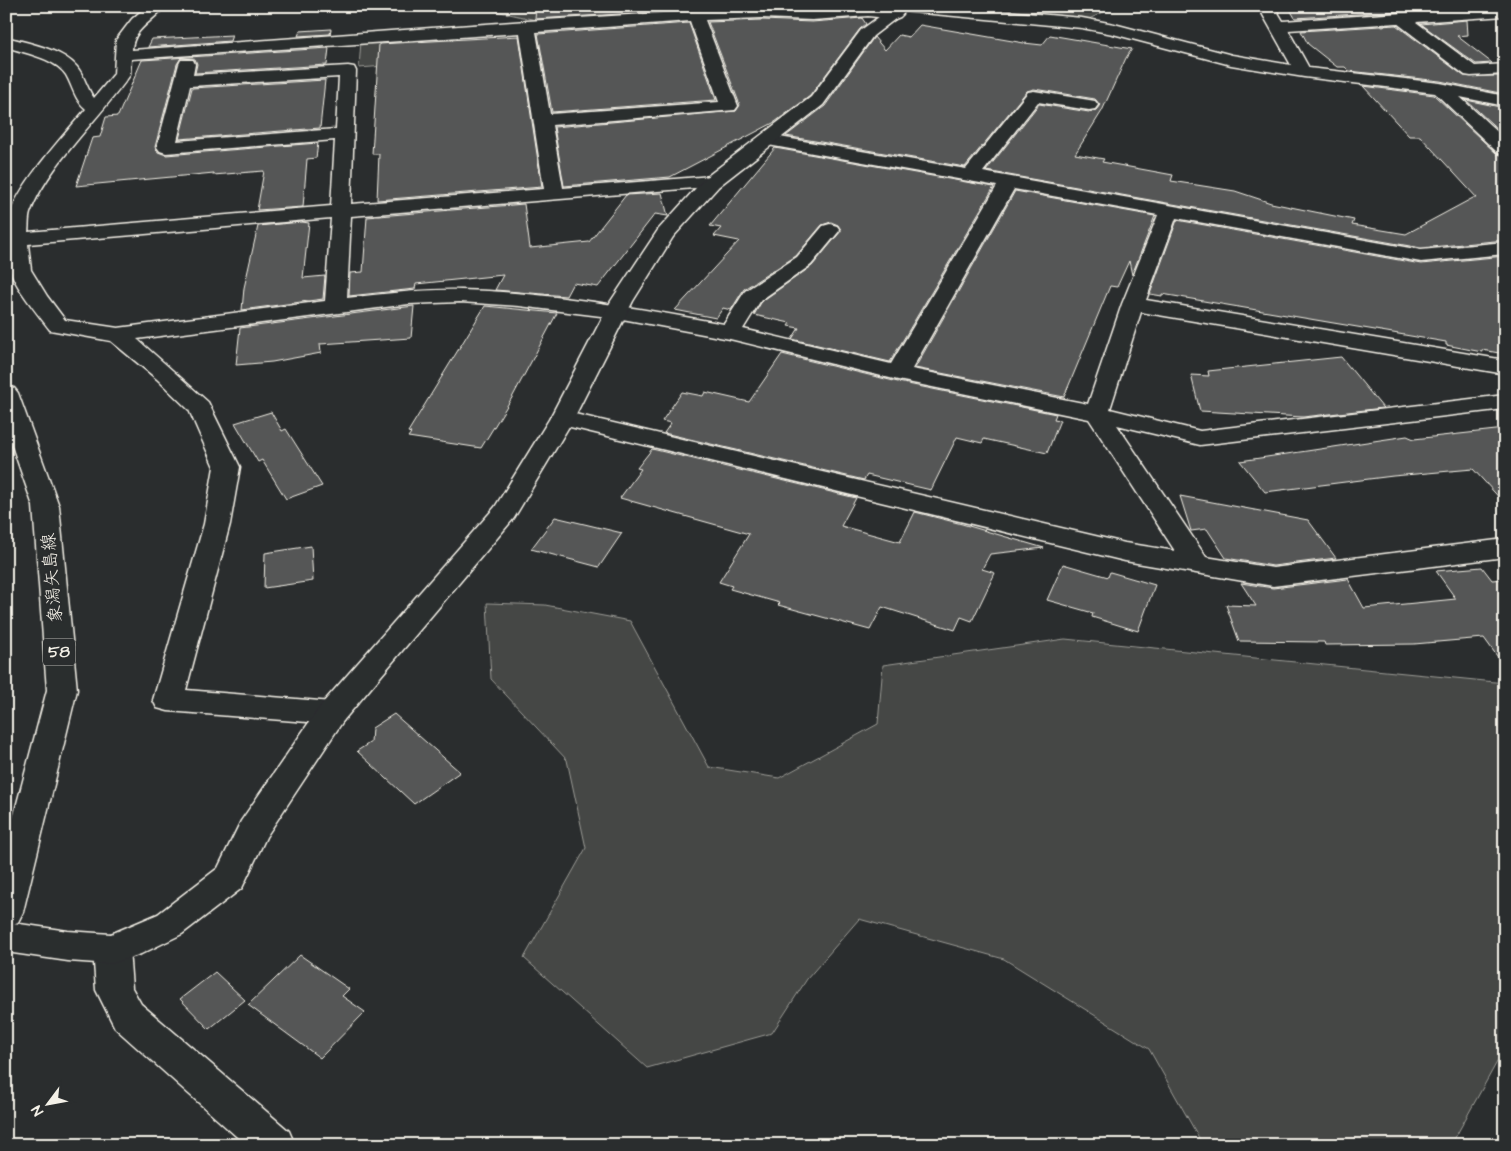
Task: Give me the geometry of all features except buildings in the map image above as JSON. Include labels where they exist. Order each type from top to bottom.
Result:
[{"type":"street","points":[[157,6],[138,22],[124,40],[122,75],[95,107],[32,190],[20,214],[17,240],[21,270],[37,298],[58,324],[118,335],[409,298],[460,296],[519,300],[617,312],[730,332],[898,373],[1097,413],[1200,438],[1505,402]]},
{"type":"street","points":[[1266,6],[1304,72]]},
{"type":"street","points":[[124,56],[527,26],[762,13],[789,15],[814,10],[868,11],[901,9],[1082,23],[1114,29],[1231,60],[1304,72],[1440,88],[1505,101]]},
{"type":"street","points":[[6,936],[68,946],[111,949],[129,944],[170,924],[230,878],[253,830],[332,713],[505,512],[562,418],[617,312],[665,234],[712,182],[816,101],[867,33],[901,9]]},
{"type":"street","points":[[572,10],[610,21]]},
{"type":"street","points":[[1278,26],[1505,11]]},
{"type":"street","points":[[542,120],[729,106],[696,16]]},
{"type":"street","points":[[1401,18],[1471,71],[1505,69]]},
{"type":"street","points":[[527,26],[554,194]]},
{"type":"street","points":[[6,42],[50,56],[70,69],[86,103],[95,107]]},
{"type":"street","points":[[190,50],[166,147],[346,134]]},
{"type":"street","points":[[183,81],[348,71],[336,306]]},
{"type":"street","points":[[1440,88],[1505,149]]},
{"type":"street","points":[[971,176],[1034,96],[1089,105]]},
{"type":"street","points":[[768,140],[1421,256],[1505,248]]},
{"type":"street","points":[[17,240],[340,211],[712,182]]},
{"type":"street","points":[[898,373],[1009,182]]},
{"type":"street","points":[[1097,413],[1133,304],[1169,212]]},
{"type":"street","points":[[730,332],[752,296],[804,261],[830,230]]},
{"type":"street","points":[[1133,304],[1505,367]]},
{"type":"street","points":[[118,335],[165,374],[200,407],[227,467],[218,524],[168,700],[332,713]]},
{"type":"street","name":"象潟矢島線","points":[[6,393],[46,506],[62,690],[6,912]]},
{"type":"street","points":[[1097,413],[1197,564]]},
{"type":"street","points":[[562,418],[1125,552],[1273,577],[1505,548]]},
{"type":"street","points":[[111,949],[114,990],[128,1016],[275,1145]]},
{"type":"shaded area","points":[[456,6],[718,6],[717,8],[699,13],[545,22],[478,7]]},
{"type":"shaded area","points":[[947,6],[1116,6],[1089,19]]},
{"type":"shaded area","points":[[423,37],[423,63],[359,68],[361,41]]},
{"type":"shaded area","points":[[487,603],[545,605],[630,621],[709,767],[779,778],[878,724],[883,665],[1065,639],[1505,683],[1505,1051],[1502,1053],[1451,1145],[1203,1145],[1149,1049],[1004,959],[859,919],[807,979],[772,1033],[647,1068],[524,958],[586,848],[567,760],[491,679]]}]
